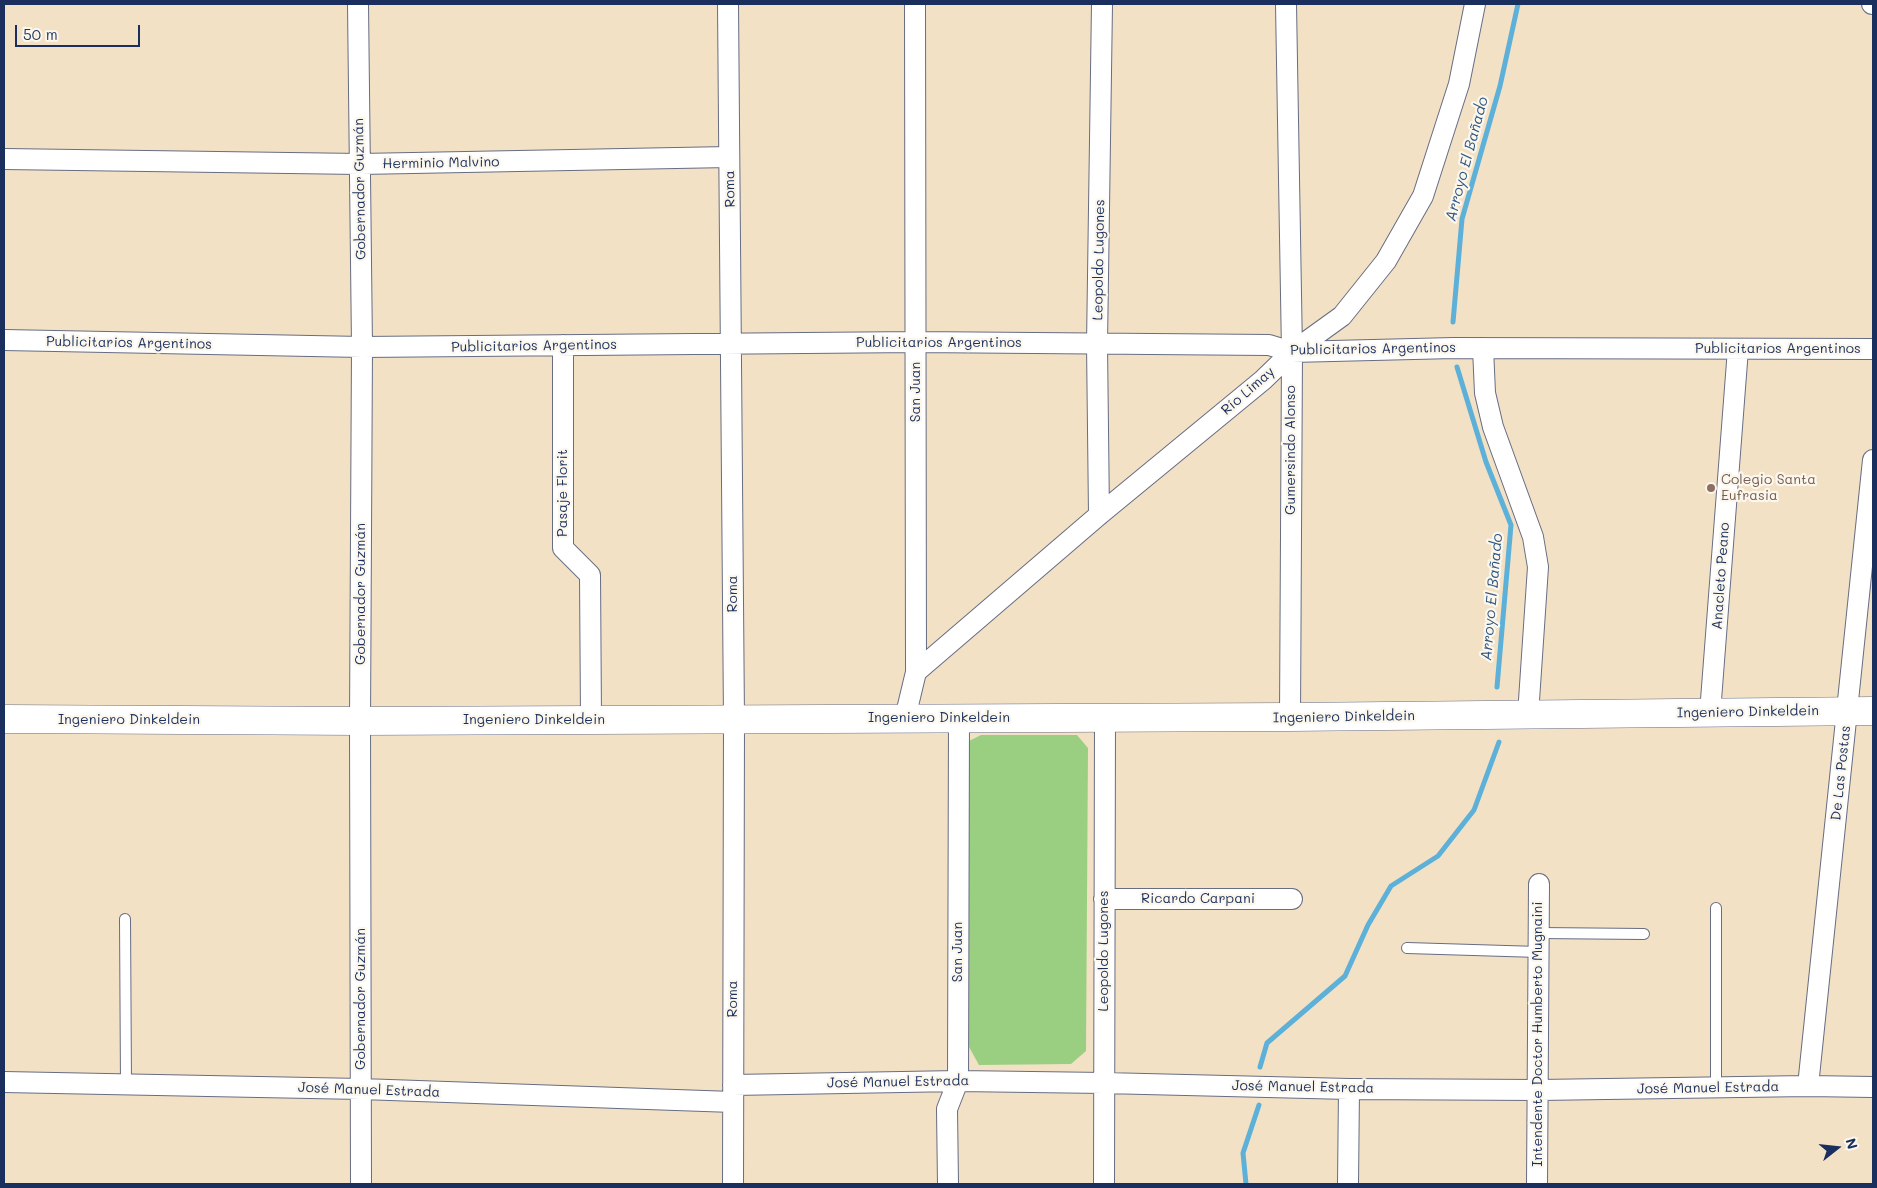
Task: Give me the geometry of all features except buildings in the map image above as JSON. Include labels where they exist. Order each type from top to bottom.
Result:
[{"type":"main road","name":"Ingeniero Dinkeldein","points":[[4,719],[360,721],[1104,718],[1860,711]]},
{"type":"street","name":"Gobernador Guzmán","points":[[358,4],[362,347],[360,721],[361,1184]]},
{"type":"street","name":"Roma","points":[[728,4],[734,718],[732,1184]]},
{"type":"street","name":"San Juan","points":[[905,718],[916,672],[916,4]]},
{"type":"street","name":"Leopoldo Lugones","points":[[1100,516],[1098,344],[1102,4]]},
{"type":"street","name":"Gumersindo Alonso","points":[[1286,4],[1292,352],[1290,717]]},
{"type":"street","name":"Río Limay","points":[[916,672],[1263,380],[1292,352],[1342,316],[1386,261],[1423,196],[1459,84],[1475,4]]},
{"type":"street","name":"Herminio Malvino","points":[[4,159],[360,164],[729,157]]},
{"type":"street","name":"Publicitarios Argentinos","points":[[4,340],[362,347],[916,342],[1269,344],[1292,352],[1483,348],[1873,349]]},
{"type":"street","name":"Pasaje Florit","points":[[563,345],[563,548],[590,575],[591,719]]},
{"type":"street","points":[[1483,348],[1485,393],[1493,427],[1533,537],[1538,567],[1528,715]]},
{"type":"street","name":"Anacleto Peano","points":[[1710,712],[1738,349]]},
{"type":"street","name":"De Las Postas","points":[[1808,1086],[1860,711],[1873,460]]},
{"type":"street","name":"San Juan","points":[[948,1184],[947,1109],[958,1081],[959,718]]},
{"type":"street","name":"Leopoldo Lugones","points":[[1104,718],[1104,1184]]},
{"type":"street","name":"Intendente Doctor Humberto Mugnaini","points":[[1537,1184],[1539,1090],[1538,884]]},
{"type":"street","name":"Ricardo Carpani","points":[[1104,899],[1292,899]]},
{"type":"street","name":"José Manuel Estrada","points":[[4,1082],[361,1089],[733,1093],[958,1081],[1349,1089],[1539,1090],[1808,1086],[1873,1087]]},
{"type":"street","points":[[1348,1184],[1349,1089]]},
{"type":"lane","points":[[1716,908],[1716,1088]]},
{"type":"lane","points":[[125,919],[126,1085]]},
{"type":"lane","points":[[1406,948],[1539,942],[1644,934]]},
{"type":"green space","points":[[981,735],[1077,735],[1088,748],[1086,1051],[1071,1064],[979,1065],[969,1047],[969,741]]},
{"type":"waterway","name":"Arroyo El Bañado","points":[[1453,322],[1462,219],[1500,86],[1518,4]]},
{"type":"waterway","name":"Arroyo El Bañado","points":[[1457,367],[1486,462],[1511,525],[1497,687]]},
{"type":"waterway","name":"Arroyo El Bañado","points":[[1260,1067],[1267,1043],[1345,976],[1368,925],[1391,886],[1438,856],[1474,810],[1499,742]]},
{"type":"waterway","name":"Arroyo El Bañado","points":[[1246,1184],[1243,1153],[1259,1105]]},
{"type":"place","name":"Colegio Santa Eufrasia","points":[[1711,488]]}]
